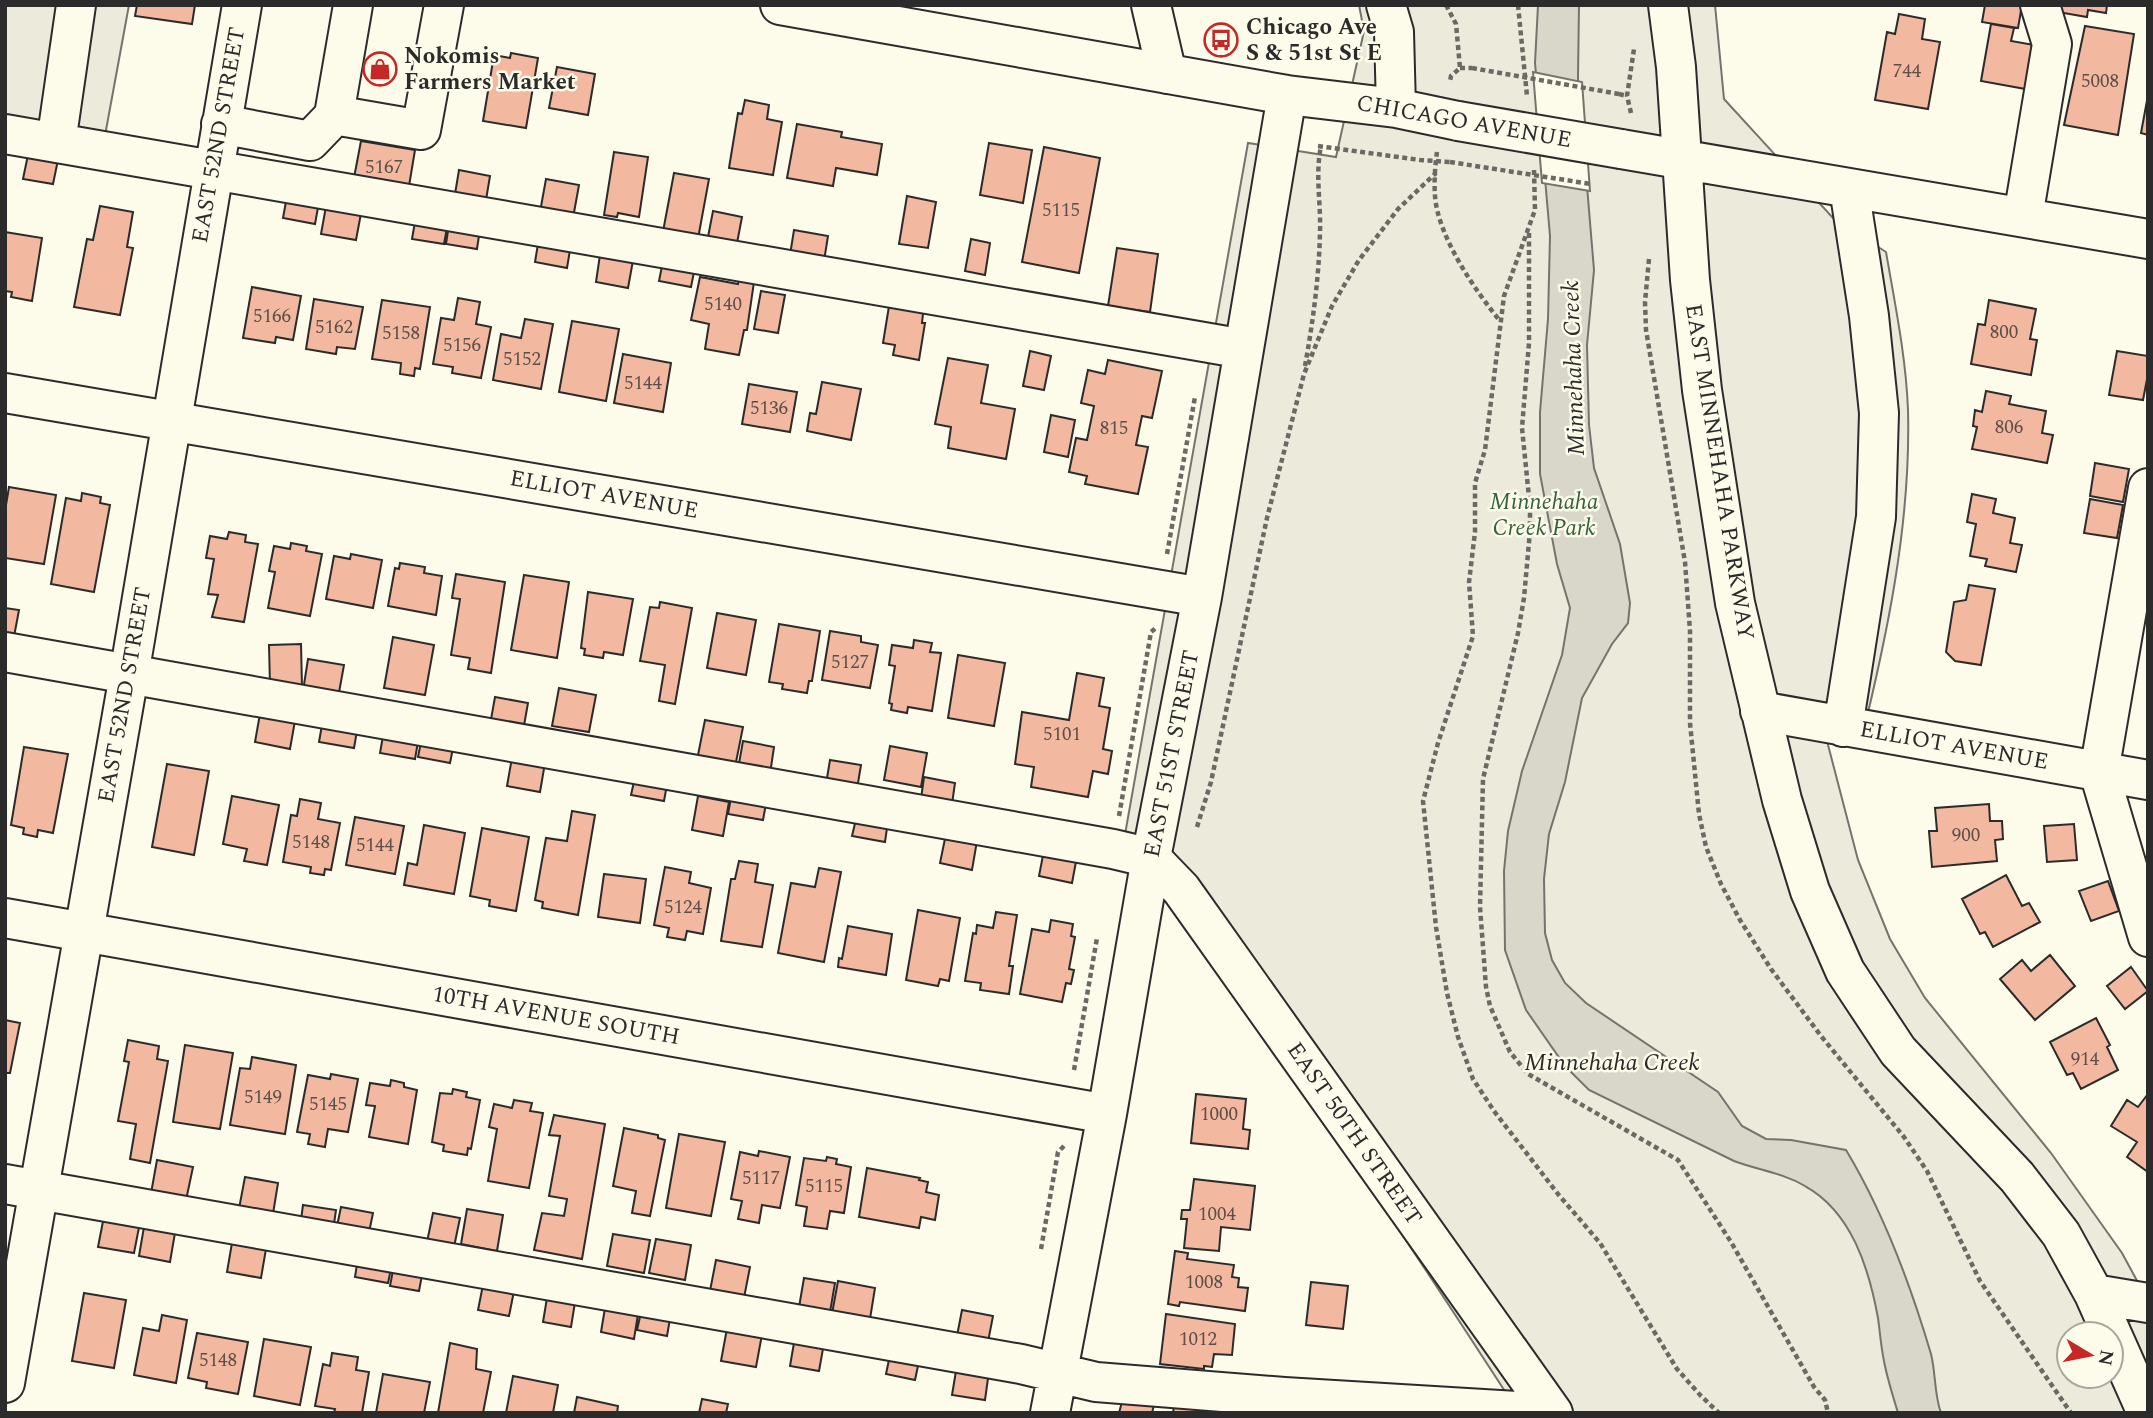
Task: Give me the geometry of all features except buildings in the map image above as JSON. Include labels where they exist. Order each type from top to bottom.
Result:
[{"type":"street","points":[[56,143],[76,5]]},
{"type":"street","name":"EAST 52ND STREET","points":[[5,1383],[22,1187],[84,932],[242,5]]},
{"type":"street","points":[[220,124],[310,141],[335,116],[354,5]]},
{"type":"street","points":[[335,116],[421,130],[444,5]]},
{"type":"street","name":"CHICAGO AVENUE","points":[[780,5],[1167,74],[1286,94],[1396,108],[1458,121],[2148,239]]},
{"type":"street","points":[[1151,5],[1167,74]]},
{"type":"street","points":[[1386,5],[1394,32],[1396,108]]},
{"type":"street","name":"EAST MINNEHAHA PARKWAY","points":[[1668,5],[1690,280],[1702,390],[1735,603],[1782,800],[1810,891],[1845,971],[1899,1051],[2017,1177],[2054,1224],[2094,1294],[2147,1413]]},
{"type":"street","points":[[2023,217],[2052,44],[2040,5]]},
{"type":"street","name":"EAST 51ST STREET","points":[[1051,1413],[1151,858],[1202,597],[1286,94]]},
{"type":"street","points":[[5,134],[1244,349]]},
{"type":"street","points":[[1843,727],[1876,517],[1880,413],[1869,316],[1849,188]]},
{"type":"street","name":"ELLIOT AVENUE","points":[[5,393],[1202,597]]},
{"type":"street","points":[[2147,502],[2099,772],[2148,937]]},
{"type":"street","points":[[5,652],[1113,849],[1151,858]]},
{"type":"street","name":"ELLIOT AVENUE","points":[[1760,711],[2148,780]]},
{"type":"street","name":"EAST 50TH STREET","points":[[1151,858],[1181,889],[1552,1413]]},
{"type":"street","name":"10TH AVENUE SOUTH","points":[[5,918],[1107,1114]]},
{"type":"street","points":[[22,1187],[1021,1364],[1096,1382],[1284,1397],[1552,1413]]},
{"type":"street","points":[[2094,1294],[2148,1303]]},
{"type":"path","points":[[1446,5],[1456,24],[1460,68]]},
{"type":"path","points":[[1518,5],[1527,97]]},
{"type":"path","points":[[1451,76],[1460,68],[1472,68],[1628,96]]},
{"type":"path","points":[[1196,831],[1211,782],[1256,562],[1304,374],[1317,293],[1320,228],[1317,167],[1321,146],[1436,158],[1592,184]]},
{"type":"path","points":[[1436,158],[1435,198],[1452,247],[1469,281],[1500,321]]},
{"type":"path","points":[[1533,163],[1535,199],[1529,228],[1504,296],[1485,450],[1475,483],[1475,532],[1469,582],[1473,636],[1423,801],[1436,927],[1447,993],[1458,1037],[1473,1079],[1494,1111],[1558,1194],[1600,1243],[1677,1369],[1719,1413]]},
{"type":"path","points":[[1304,374],[1332,306],[1359,260],[1398,209],[1436,173]]},
{"type":"path","points":[[1529,228],[1528,343],[1522,428],[1530,531],[1518,633],[1490,742],[1481,796],[1480,907],[1490,1006],[1510,1052],[1528,1074],[1678,1160],[1731,1242],[1814,1387],[1825,1400],[1828,1413]]},
{"type":"green space","name":"Minnehaha Creek Park","points":[[1359,5],[1715,5],[1724,99],[1833,218],[1886,252],[1907,390],[1908,453],[1901,537],[1888,621],[1860,746],[1827,741],[1858,860],[1890,939],[1925,998],[2051,1153],[2122,1253],[2148,1301],[2148,1413],[1519,1413],[1327,1122],[1124,840],[1248,143],[1336,157],[1364,31]]},
{"type":"shaded area","points":[[5,5],[129,5],[104,141],[5,122]]},
{"type":"water","name":"Minnehaha Creek","points":[[1538,5],[1579,5],[1578,78],[1594,270],[1587,345],[1589,425],[1594,468],[1620,544],[1630,603],[1628,623],[1612,644],[1582,698],[1565,782],[1549,834],[1544,879],[1545,933],[1552,960],[1565,983],[1586,1003],[1718,1092],[1742,1126],[1766,1139],[1791,1140],[1846,1150],[1872,1198],[1905,1275],[1931,1354],[1941,1413],[1898,1413],[1885,1367],[1869,1280],[1856,1243],[1835,1211],[1821,1197],[1797,1182],[1734,1161],[1589,1090],[1565,1066],[1526,1010],[1505,950],[1504,871],[1508,831],[1522,771],[1562,655],[1570,608],[1557,564],[1540,474],[1540,412],[1548,319],[1550,236],[1535,63]]},
{"type":"pier","points":[[1533,72],[1582,82],[1590,191],[1542,183]]},
{"type":"place","name":"Chicago Ave S & 51st St E","points":[[1221,40]]},
{"type":"place","name":"Nokomis Farmers Market","points":[[380,69]]}]
